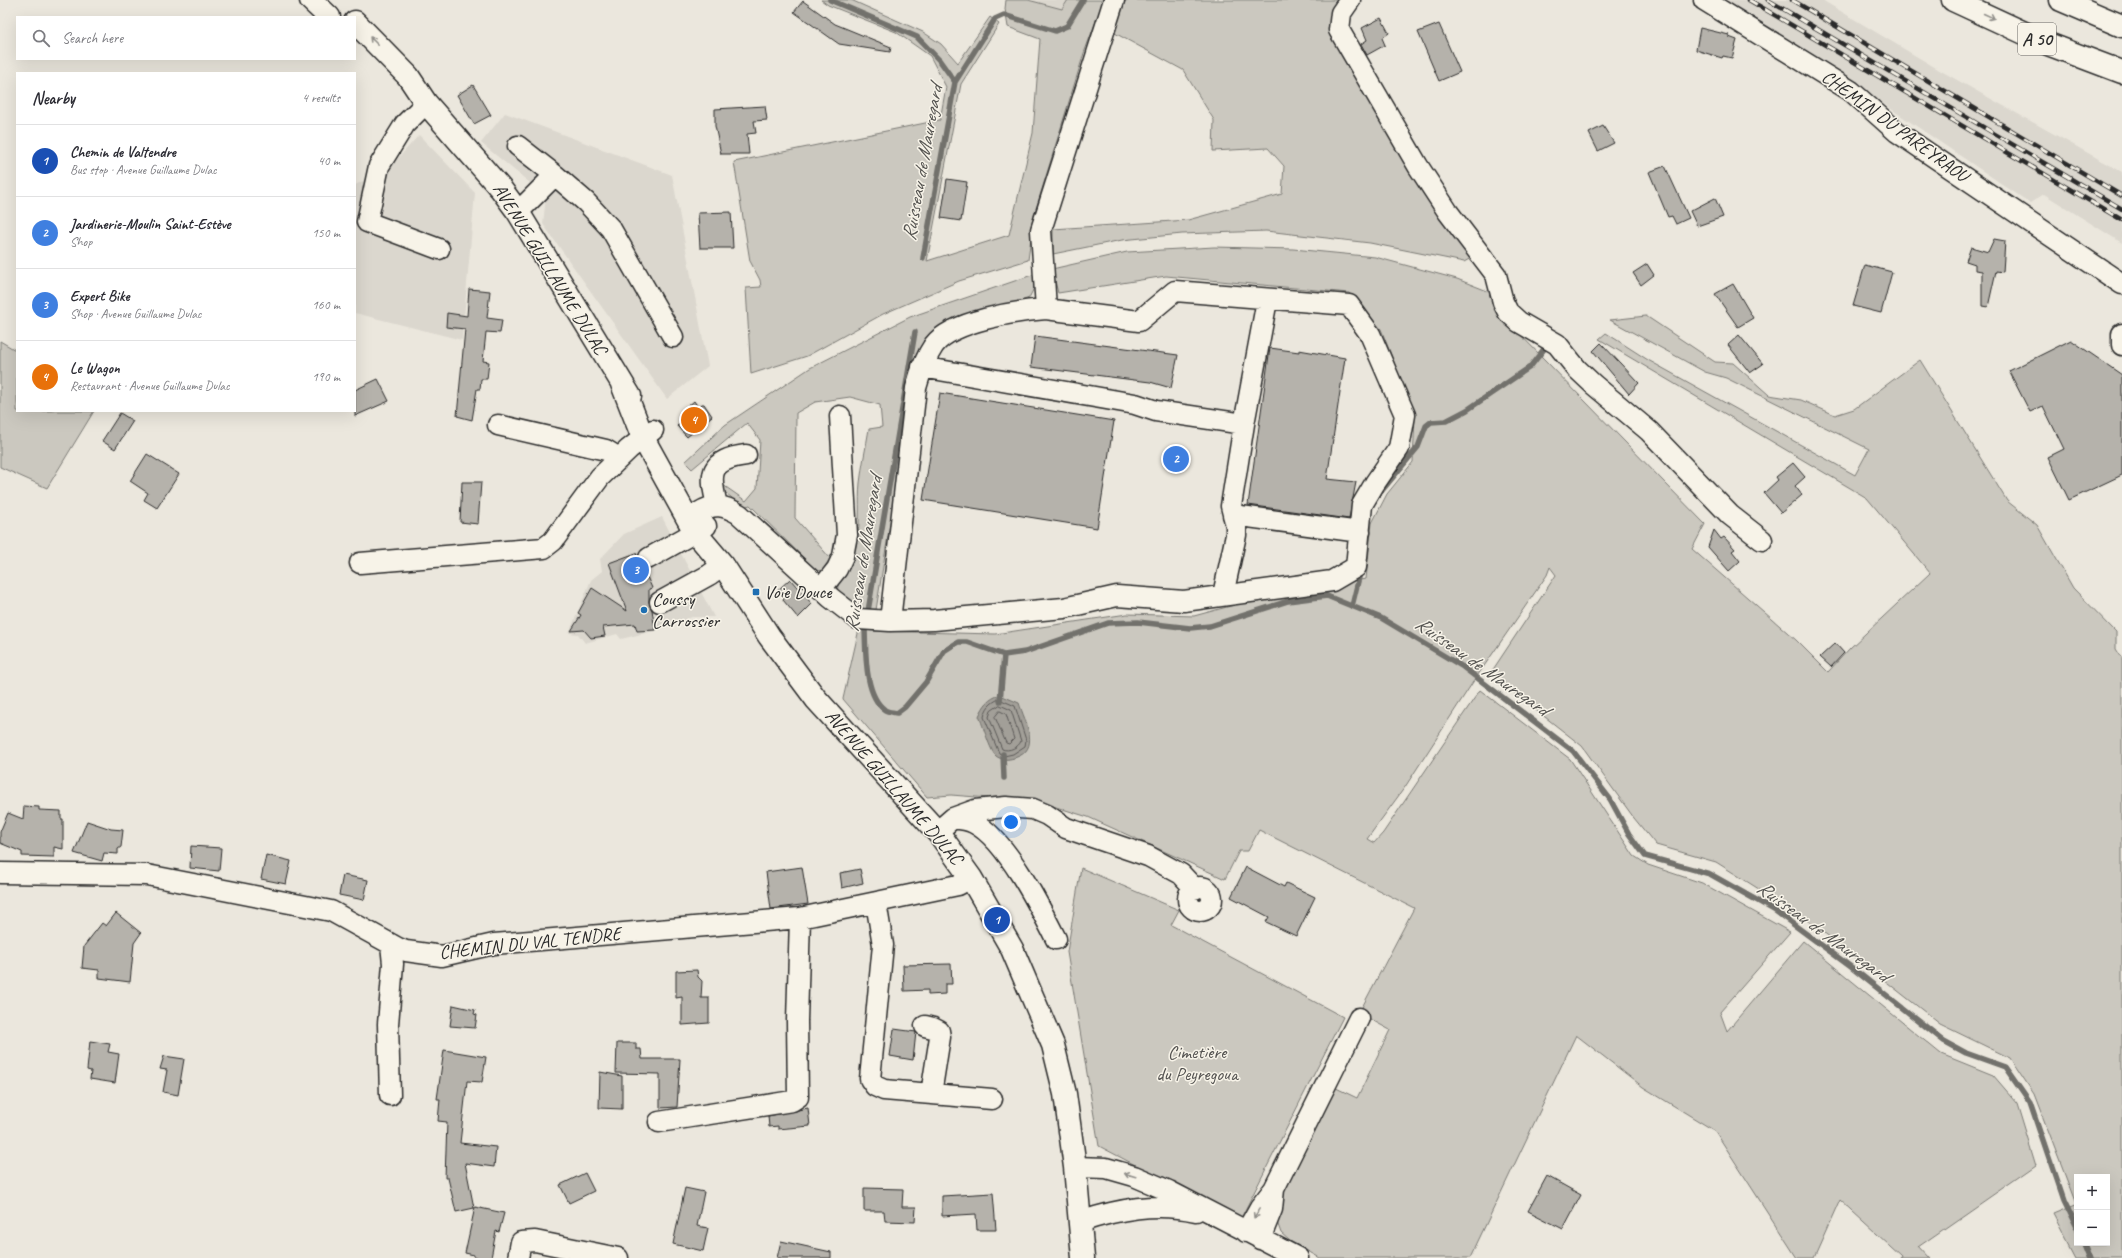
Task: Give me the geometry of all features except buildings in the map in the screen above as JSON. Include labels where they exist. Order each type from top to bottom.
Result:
[{"type":"main road","points":[[311,0],[328,16]]},
{"type":"main road","points":[[333,0],[349,16]]},
{"type":"main road","name":"A 50","points":[[1953,0],[2048,44],[2122,72]]},
{"type":"main road","name":"A 50","points":[[2061,0],[2122,26]]},
{"type":"main road","name":"AVENUE GUILLAUME DULAC","points":[[356,23],[408,76],[426,103],[493,179],[518,212],[622,384],[648,434],[704,519],[723,565],[769,636],[816,699],[937,832],[971,878],[1012,949],[1053,1045],[1065,1094],[1075,1167],[1083,1258]]},
{"type":"main road","name":"AVENUE GUILLAUME DULAC","points":[[356,43],[400,86],[426,103]]},
{"type":"street","points":[[1046,309],[1041,230],[1114,0]]},
{"type":"street","points":[[1350,0],[1341,13],[1340,30],[1418,166],[1448,212],[1496,275],[1503,302],[1508,312],[1519,322],[1557,344],[1577,369],[1648,431],[1690,471],[1730,515],[1762,540]]},
{"type":"street","name":"CHEMIN DU PAREYRAOU","points":[[1704,0],[1851,91],[1897,132],[2122,284]]},
{"type":"street","points":[[426,103],[405,124],[379,166],[367,222],[439,250]]},
{"type":"street","points":[[518,146],[586,202],[611,229],[673,337]]},
{"type":"street","points":[[518,212],[555,175]]},
{"type":"street","points":[[649,558],[704,519],[727,507],[739,514],[821,589],[874,620],[934,620],[1064,608],[1117,596],[1184,601],[1332,581],[1356,567],[1362,505],[1399,448],[1405,415],[1370,334],[1349,305],[1267,300],[1175,291],[1139,321],[1046,309],[1001,314],[954,331],[942,337],[934,345],[922,367],[916,388],[874,620]]},
{"type":"street","points":[[1223,595],[1236,535],[1231,506],[1244,424],[1267,300]]},
{"type":"street","points":[[2122,334],[2122,345]]},
{"type":"street","points":[[922,367],[1135,404],[1156,411],[1244,424]]},
{"type":"street","points":[[821,589],[837,569],[843,556],[847,535],[840,416]]},
{"type":"street","points":[[498,425],[606,450],[619,458]]},
{"type":"street","points":[[360,564],[544,548],[553,541],[600,477],[619,458],[648,434]]},
{"type":"street","points":[[704,519],[711,478],[715,468],[732,457],[746,455]]},
{"type":"street","points":[[1233,515],[1360,532]]},
{"type":"street","points":[[660,602],[709,575],[723,565]]},
{"type":"street","points":[[937,832],[953,818],[975,810],[1006,807],[1033,809],[1047,815],[1066,828],[1148,856],[1181,874],[1195,889]]},
{"type":"street","points":[[953,818],[974,823],[990,834],[1000,844],[1039,905],[1056,939]]},
{"type":"street","name":"CHEMIN DU VAL TENDRE","points":[[0,873],[147,875],[331,911],[398,948],[442,956],[494,944],[800,918],[958,885],[971,878]]},
{"type":"street","points":[[876,902],[883,945],[870,1079],[875,1086],[884,1090],[992,1100]]},
{"type":"street","points":[[659,1122],[792,1101],[798,1097],[797,1021],[800,918]]},
{"type":"street","points":[[390,1095],[388,1024],[393,964],[398,948]]},
{"type":"street","points":[[1253,1235],[1260,1207],[1274,1189],[1359,1018]]},
{"type":"street","points":[[925,1026],[939,1031],[940,1037],[931,1094]]},
{"type":"street","points":[[1075,1167],[1106,1168],[1134,1176],[1151,1183],[1298,1258]]},
{"type":"street","points":[[1144,1207],[1146,1195],[1151,1183]]},
{"type":"street","points":[[1080,1222],[1108,1212],[1144,1207],[1176,1207],[1215,1216]]},
{"type":"street","points":[[518,1258],[522,1242],[535,1241],[618,1258]]},
{"type":"shaded area","points":[[1028,0],[1068,0],[1062,10]]},
{"type":"shaded area","points":[[1718,0],[1822,0],[1941,71],[2122,172],[2122,243],[2044,194],[2030,203],[1869,94]]},
{"type":"shaded area","points":[[505,113],[672,175],[708,366],[667,399],[543,224],[546,196],[481,143]]},
{"type":"shaded area","points":[[419,135],[475,193],[462,340],[356,313],[356,184],[367,179],[371,156],[391,166]]},
{"type":"shaded area","points":[[662,517],[714,617],[692,617],[658,630],[621,639],[617,634],[585,643],[578,634],[569,633],[591,580],[602,571],[600,559],[624,534]]},
{"type":"green space","points":[[821,0],[851,0],[923,32],[941,44],[958,63],[990,17],[999,24],[961,84],[927,261],[1009,235],[1033,133],[1040,39],[1008,27],[1005,9],[1006,0],[1028,0],[1062,9],[1068,0],[1104,0],[1084,53],[1034,215],[1028,260],[959,281],[883,314],[807,356],[751,374],[746,288],[761,287],[760,280],[750,261],[734,162],[940,120],[946,87],[930,56],[896,32],[828,5]]},
{"type":"green space","points":[[1126,0],[1343,0],[1335,11],[1471,258],[1464,262],[1370,243],[1266,231],[1182,234],[1122,240],[1053,254],[1053,229],[1188,220],[1282,194],[1284,166],[1268,148],[1213,151],[1214,120],[1183,70],[1111,31]]},
{"type":"green space","points":[[1214,247],[1293,249],[1375,257],[1457,279],[1495,294],[1504,318],[1705,524],[1692,549],[1796,640],[1828,672],[1850,648],[1930,573],[1867,498],[1599,339],[1606,333],[1648,360],[1855,475],[1869,449],[1726,378],[1705,372],[1610,320],[1646,316],[1715,362],[1733,363],[1769,395],[1801,400],[1835,415],[1854,409],[1920,360],[2007,501],[2037,525],[2073,588],[2116,632],[2116,649],[2122,658],[2122,1258],[2075,1258],[2052,1214],[2074,1205],[2074,1246],[2110,1246],[2110,1174],[2074,1174],[2074,1199],[2034,1094],[2010,1058],[1940,1024],[1808,920],[1716,862],[1656,845],[1634,818],[1582,746],[1490,674],[1556,575],[1550,567],[1547,575],[1473,682],[1405,787],[1367,839],[1374,843],[1383,833],[1480,690],[1570,759],[1634,856],[1648,865],[1702,883],[1790,932],[1720,1012],[1727,1031],[1803,941],[1941,1054],[1993,1075],[2017,1103],[2036,1165],[1918,1247],[1928,1258],[1900,1258],[1901,1256],[1840,1200],[1814,1258],[1797,1258],[1715,1131],[1643,1087],[1576,1035],[1470,1258],[1320,1258],[1290,1241],[1281,1233],[1277,1222],[1276,1204],[1334,1087],[1357,1098],[1390,1030],[1359,1013],[1414,908],[1259,830],[1248,851],[1239,851],[1225,879],[1088,817],[1040,802],[951,795],[927,797],[843,699],[859,629],[876,631],[995,634],[1127,614],[1194,616],[1278,593],[1366,579],[1372,523],[1387,494],[1413,462],[1415,416],[1381,329],[1349,293],[1166,276],[1058,293],[1052,269],[1127,252]]},
{"type":"green space","points":[[1035,274],[1036,284],[1029,298],[942,332],[917,356],[876,610],[858,608],[848,604],[840,597],[838,587],[839,581],[853,554],[857,541],[859,527],[860,483],[863,463],[869,429],[882,427],[880,405],[850,397],[815,402],[796,413],[795,518],[830,558],[823,570],[817,571],[750,505],[743,507],[721,489],[723,485],[746,501],[757,488],[760,440],[747,423],[692,469],[685,462],[725,425],[810,368],[910,317]]},
{"type":"green space","points":[[0,341],[16,350],[16,412],[93,412],[47,488],[0,467]]},
{"type":"green space","name":"Cimetière du Peyregoua","points":[[1081,868],[1179,910],[1171,925],[1343,1017],[1240,1220],[1099,1146],[1067,952]]},
{"type":"water","points":[[1000,695],[1019,703],[1029,735],[1027,749],[1022,754],[1009,759],[996,756],[989,744],[979,716],[992,698]]},
{"type":"waterway","name":"Ruisseau de Mauregard","points":[[830,0],[917,37],[940,61],[955,82],[923,258]]},
{"type":"waterway","points":[[955,82],[995,19],[1004,15],[1055,31],[1067,26],[1083,0]]},
{"type":"waterway","name":"Ruisseau de Mauregard","points":[[915,332],[865,629],[866,661],[870,684],[878,703],[885,710],[897,713],[905,707],[926,682],[944,651],[958,642],[967,642],[1004,655],[1025,652],[1108,623],[1138,622],[1190,628],[1210,626],[1288,601],[1327,596],[1381,618],[1463,667],[1573,751],[1610,799],[1629,834],[1645,856],[1710,874],[1774,910],[1851,967],[1944,1041],[1966,1053],[2005,1067],[2030,1103],[2063,1200],[2074,1223]]},
{"type":"waterway","points":[[1379,494],[1418,447],[1426,426],[1431,422],[1446,421],[1467,410],[1530,367],[1544,349]]},
{"type":"waterway","points":[[1352,606],[1361,569]]},
{"type":"waterway","points":[[1000,701],[1004,655]]},
{"type":"waterway","points":[[1003,754],[1004,778]]},
{"type":"waterway","name":"Ruisseau de Mauregard","points":[[2085,1246],[2090,1258]]},
{"type":"railway","points":[[1749,0],[2122,220]]},
{"type":"railway","points":[[1768,0],[2122,209]]},
{"type":"railway","points":[[1792,0],[2122,196]]},
{"type":"place","name":"Le Wagon","points":[[694,420]]},
{"type":"place","name":"Jardinerie-Moulin Saint-Estève","points":[[1176,459]]},
{"type":"place","name":"Expert Bike","points":[[636,570]]},
{"type":"place","name":"Voie Douce","points":[[756,592]]},
{"type":"place","name":"Coussy Carrossier","points":[[644,610]]},
{"type":"place","name":"Chemin de Valtendre","points":[[997,920]]}]
